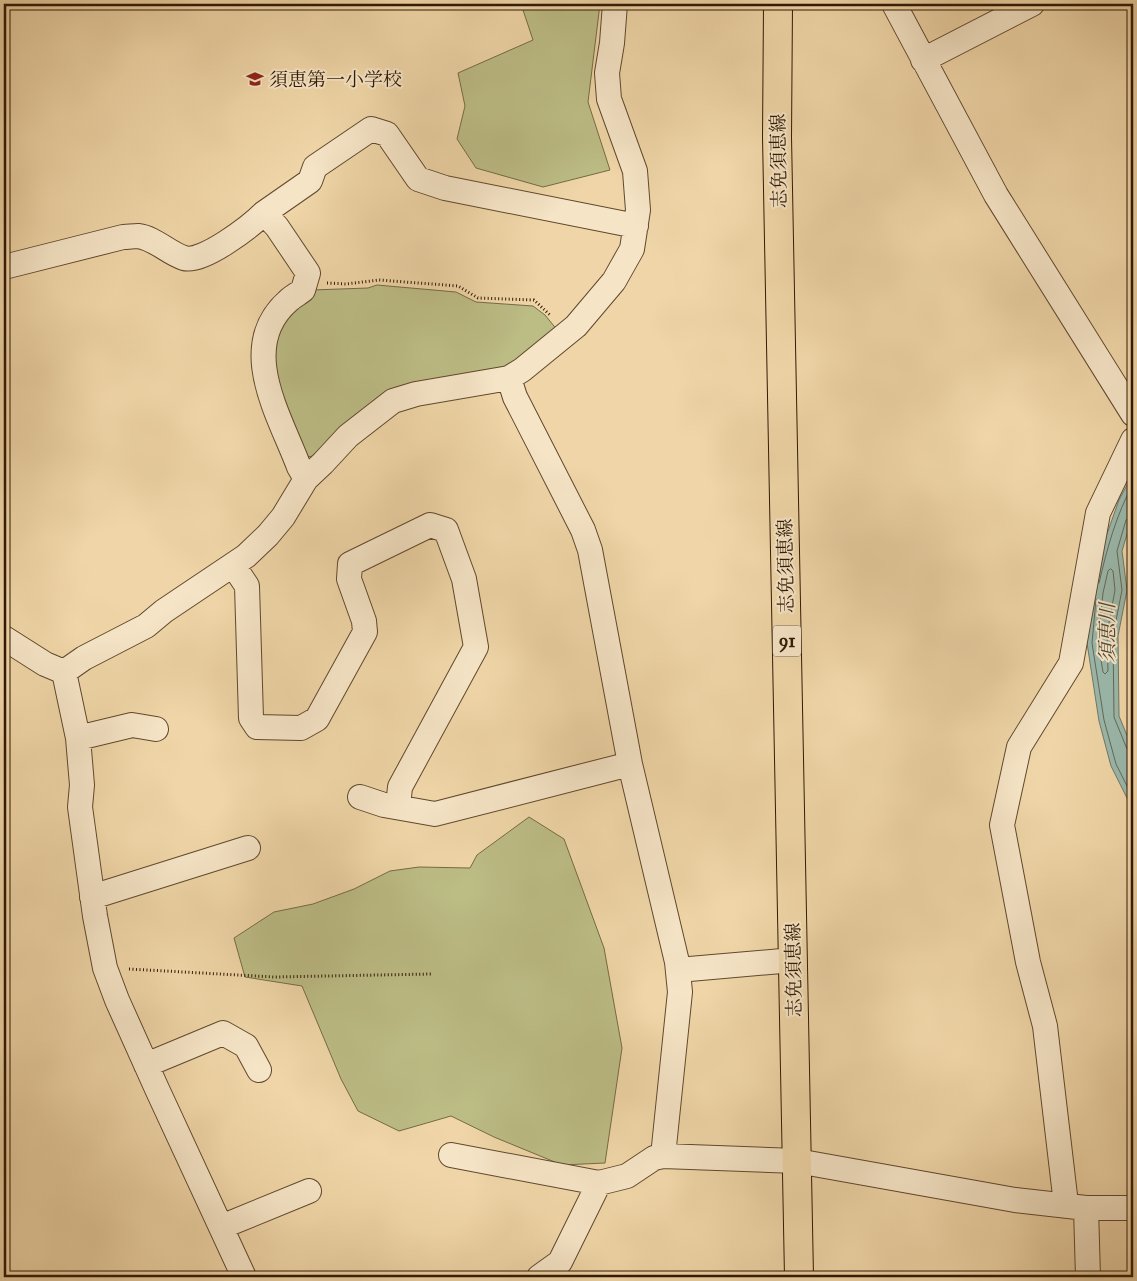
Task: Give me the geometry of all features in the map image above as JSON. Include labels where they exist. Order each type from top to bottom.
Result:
[{"type":"main road","name":"志免須恵線","points":[[778,4],[777,137],[799,1277]]},
{"type":"street","points":[[64,672],[84,658],[146,626],[164,611],[246,556],[268,535],[283,517],[306,479],[348,436],[393,401],[416,394],[509,378],[522,370],[568,333],[614,281],[632,249],[638,210],[635,171],[610,99],[606,73],[612,43],[616,4]]},
{"type":"street","points":[[894,4],[996,195],[1133,414]]},
{"type":"street","points":[[923,60],[1032,4]]},
{"type":"street","points":[[4,267],[123,237],[139,236],[185,258],[197,258],[218,248],[310,181],[315,167],[371,129],[388,134],[418,179],[445,188],[636,226]]},
{"type":"street","points":[[264,213],[277,227],[308,273],[303,290],[287,301],[274,318],[265,338],[263,365],[268,391],[299,467],[306,479]]},
{"type":"street","points":[[509,378],[515,397],[583,530],[590,550],[630,764],[678,970],[680,992],[663,1156]]},
{"type":"street","points":[[1088,1277],[1045,1026],[1026,952],[1002,825],[1019,747],[1071,663],[1098,513],[1133,440]]},
{"type":"street","points":[[233,565],[247,586],[251,718],[257,727],[301,728],[316,720],[365,632],[364,621],[349,578],[350,564],[430,525],[446,530],[464,579],[476,647],[400,787],[398,807]]},
{"type":"street","points":[[4,638],[45,664],[64,672]]},
{"type":"street","points":[[64,672],[78,738],[82,785],[80,807],[92,897],[105,968],[146,1065],[244,1277]]},
{"type":"street","points":[[78,738],[132,725],[156,729]]},
{"type":"street","points":[[360,797],[435,814],[630,764]]},
{"type":"street","points":[[92,897],[248,848]]},
{"type":"street","points":[[678,970],[793,960]]},
{"type":"street","points":[[146,1065],[223,1033],[246,1046],[259,1070]]},
{"type":"street","points":[[451,1155],[599,1183],[627,1176],[654,1158],[663,1156],[797,1161],[1015,1200],[1076,1206],[1133,1208]]},
{"type":"street","points":[[542,1277],[560,1262],[599,1183]]},
{"type":"street","points":[[221,1227],[309,1191]]},
{"type":"path","points":[[303,290],[318,283],[346,284],[379,280],[458,286],[478,298],[534,300],[568,333]]},
{"type":"path","points":[[105,968],[274,976],[431,974]]},
{"type":"green space","points":[[521,4],[600,4],[588,102],[610,170],[543,187],[476,168],[457,139],[465,106],[458,73],[533,40]]},
{"type":"green space","points":[[377,285],[456,292],[476,302],[533,306],[545,315],[558,331],[511,366],[392,389],[380,397],[316,456],[302,457],[272,377],[276,329],[312,290],[368,288]]},
{"type":"green space","points":[[529,817],[564,839],[604,948],[622,1048],[605,1163],[562,1165],[494,1137],[451,1116],[399,1131],[358,1111],[341,1079],[302,986],[245,977],[234,938],[274,912],[313,904],[354,889],[390,871],[419,867],[470,868],[477,855]]},
{"type":"water","name":"須恵川","points":[[1133,474],[1133,514],[1122,551],[1127,590],[1118,636],[1119,716],[1133,750],[1133,810],[1111,766],[1099,721],[1087,643],[1092,591],[1103,545],[1119,500]]},
{"type":"place","name":"須恵第一小学校","points":[[255,79]]}]
